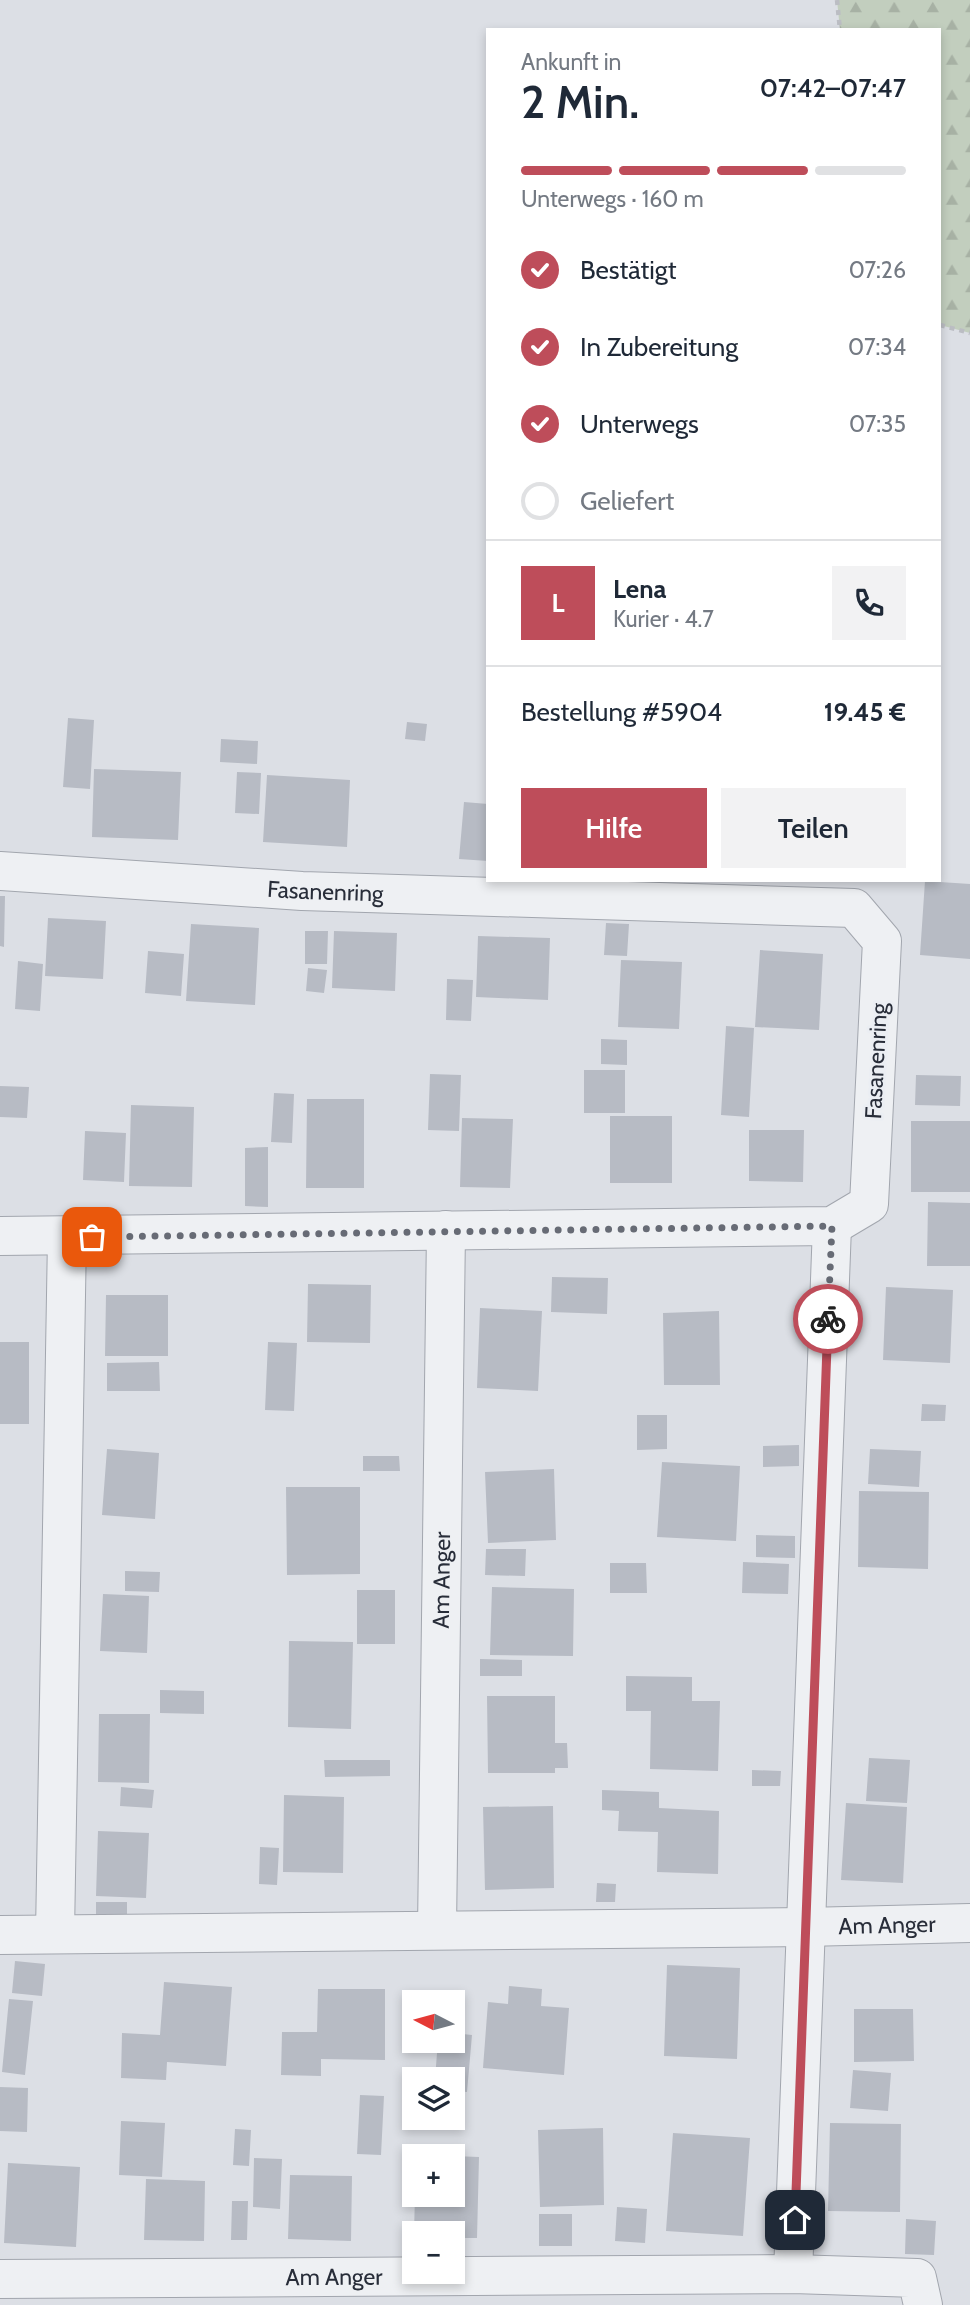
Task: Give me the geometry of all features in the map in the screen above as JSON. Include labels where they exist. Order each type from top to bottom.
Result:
[{"type":"street","name":"Fasanenring","points":[[0,871],[302,891],[853,908],[882,941],[869,1204],[832,1226]]},
{"type":"street","points":[[0,1236],[832,1226]]},
{"type":"street","name":"Am Anger","points":[[793,2274],[832,1226]]},
{"type":"street","name":"Am Anger","points":[[438,1930],[446,1230]]},
{"type":"street","points":[[55,1934],[67,1237]]},
{"type":"street","name":"Am Anger","points":[[0,1935],[970,1923]]},
{"type":"street","name":"Am Anger","points":[[0,2279],[793,2274],[917,2278],[923,2305]]},
{"type":"path","points":[[837,0],[840,28]]},
{"type":"path","points":[[941,325],[970,333]]},
{"type":"green space","points":[[837,0],[970,0],[970,333],[941,325],[941,28],[840,28]]},
{"type":"building","points":[[68,718],[94,720],[90,789],[63,787]]},
{"type":"building","points":[[407,722],[427,724],[425,741],[405,739]]},
{"type":"building","points":[[221,739],[258,741],[257,764],[220,762]]},
{"type":"building","points":[[94,769],[181,772],[178,840],[92,837]]},
{"type":"building","points":[[237,772],[261,773],[259,814],[235,813]]},
{"type":"building","points":[[267,775],[350,780],[347,847],[263,842]]},
{"type":"building","points":[[464,802],[486,804],[486,861],[459,859]]},
{"type":"building","points":[[925,882],[970,884],[970,959],[920,955]]},
{"type":"building","points":[[0,896],[5,896],[4,947],[0,946]]},
{"type":"building","points":[[48,918],[106,921],[103,979],[45,976]]},
{"type":"building","points":[[606,923],[629,924],[627,956],[604,955]]},
{"type":"building","points":[[191,924],[259,928],[255,1005],[186,1001]]},
{"type":"building","points":[[305,931],[328,931],[327,964],[305,964]]},
{"type":"building","points":[[334,931],[397,933],[395,991],[332,988]]},
{"type":"building","points":[[478,936],[550,938],[548,1000],[476,997]]},
{"type":"building","points":[[760,950],[823,954],[819,1030],[755,1027]]},
{"type":"building","points":[[148,951],[184,954],[181,996],[145,993]]},
{"type":"building","points":[[621,960],[682,962],[679,1029],[618,1027]]},
{"type":"building","points":[[18,961],[43,964],[40,1011],[15,1009]]},
{"type":"building","points":[[308,968],[327,970],[324,993],[306,991]]},
{"type":"building","points":[[447,979],[473,980],[471,1021],[446,1020]]},
{"type":"building","points":[[726,1026],[754,1028],[749,1117],[721,1115]]},
{"type":"building","points":[[601,1039],[627,1040],[627,1065],[601,1064]]},
{"type":"building","points":[[584,1070],[625,1070],[625,1113],[584,1113]]},
{"type":"building","points":[[430,1074],[461,1075],[459,1131],[428,1130]]},
{"type":"building","points":[[916,1075],[961,1076],[960,1106],[915,1105]]},
{"type":"building","points":[[0,1086],[29,1087],[27,1118],[0,1117]]},
{"type":"building","points":[[274,1093],[294,1094],[292,1143],[271,1142]]},
{"type":"building","points":[[307,1099],[364,1099],[364,1188],[306,1188]]},
{"type":"building","points":[[131,1105],[194,1107],[192,1187],[129,1186]]},
{"type":"building","points":[[610,1116],[672,1116],[672,1183],[610,1183]]},
{"type":"building","points":[[462,1118],[513,1119],[510,1188],[460,1187]]},
{"type":"building","points":[[911,1121],[970,1121],[970,1192],[911,1192]]},
{"type":"building","points":[[749,1130],[804,1130],[803,1182],[749,1181]]},
{"type":"building","points":[[85,1131],[126,1133],[124,1182],[83,1180]]},
{"type":"building","points":[[268,1147],[268,1207],[245,1206],[245,1148]]},
{"type":"building","points":[[928,1202],[970,1203],[970,1266],[927,1266]]},
{"type":"building","points":[[552,1277],[608,1278],[607,1314],[551,1312]]},
{"type":"building","points":[[308,1284],[371,1285],[370,1343],[307,1342]]},
{"type":"building","points":[[886,1287],[953,1290],[950,1363],[883,1360]]},
{"type":"building","points":[[106,1295],[168,1295],[168,1356],[105,1356]]},
{"type":"building","points":[[480,1308],[542,1311],[538,1391],[477,1388]]},
{"type":"building","points":[[719,1311],[720,1385],[664,1385],[663,1313]]},
{"type":"building","points":[[0,1342],[29,1342],[29,1424],[0,1424]]},
{"type":"building","points":[[268,1342],[297,1343],[294,1411],[265,1410]]},
{"type":"building","points":[[159,1362],[160,1391],[107,1391],[107,1363]]},
{"type":"building","points":[[922,1404],[946,1405],[945,1421],[921,1421]]},
{"type":"building","points":[[637,1415],[667,1415],[667,1449],[637,1450]]},
{"type":"building","points":[[799,1445],[799,1466],[763,1467],[763,1446]]},
{"type":"building","points":[[107,1449],[159,1453],[155,1519],[102,1515]]},
{"type":"building","points":[[870,1449],[921,1451],[919,1487],[868,1484]]},
{"type":"building","points":[[363,1456],[399,1456],[400,1471],[363,1471]]},
{"type":"building","points":[[662,1462],[740,1466],[736,1541],[657,1537]]},
{"type":"building","points":[[554,1469],[556,1540],[488,1543],[485,1472]]},
{"type":"building","points":[[286,1487],[360,1487],[360,1574],[287,1575]]},
{"type":"building","points":[[859,1491],[929,1492],[928,1569],[858,1567]]},
{"type":"building","points":[[756,1535],[795,1536],[795,1558],[756,1557]]},
{"type":"building","points":[[486,1549],[526,1549],[525,1576],[485,1575]]},
{"type":"building","points":[[743,1562],[789,1564],[788,1594],[742,1593]]},
{"type":"building","points":[[610,1563],[646,1563],[647,1593],[610,1593]]},
{"type":"building","points":[[125,1571],[160,1572],[159,1592],[125,1591]]},
{"type":"building","points":[[492,1587],[574,1589],[573,1656],[490,1655]]},
{"type":"building","points":[[357,1590],[395,1590],[395,1644],[357,1644]]},
{"type":"building","points":[[103,1594],[149,1596],[147,1653],[100,1651]]},
{"type":"building","points":[[289,1641],[353,1642],[351,1729],[288,1727]]},
{"type":"building","points":[[480,1659],[522,1660],[522,1676],[480,1676]]},
{"type":"building","points":[[626,1676],[692,1677],[692,1701],[720,1701],[718,1771],[650,1769],[651,1711],[626,1711]]},
{"type":"building","points":[[160,1690],[204,1691],[204,1714],[160,1713]]},
{"type":"building","points":[[487,1696],[555,1696],[555,1743],[567,1743],[568,1768],[555,1768],[555,1773],[488,1773]]},
{"type":"building","points":[[99,1714],[150,1714],[149,1783],[98,1782]]},
{"type":"building","points":[[869,1758],[910,1760],[907,1803],[866,1801]]},
{"type":"building","points":[[324,1760],[390,1760],[390,1776],[325,1777]]},
{"type":"building","points":[[752,1770],[781,1771],[780,1786],[752,1786]]},
{"type":"building","points":[[121,1787],[154,1790],[152,1808],[120,1806]]},
{"type":"building","points":[[602,1790],[659,1792],[659,1808],[719,1811],[718,1874],[657,1872],[658,1832],[618,1831],[619,1811],[602,1810]]},
{"type":"building","points":[[284,1795],[344,1797],[343,1873],[283,1872]]},
{"type":"building","points":[[846,1803],[907,1807],[903,1883],[841,1880]]},
{"type":"building","points":[[553,1806],[554,1888],[485,1890],[483,1807]]},
{"type":"building","points":[[98,1831],[149,1833],[146,1898],[96,1896]]},
{"type":"building","points":[[260,1847],[279,1848],[277,1885],[259,1884]]},
{"type":"building","points":[[597,1883],[616,1884],[615,1902],[596,1902]]},
{"type":"building","points":[[96,1902],[127,1902],[127,1926],[96,1927]]},
{"type":"building","points":[[15,1961],[45,1964],[42,1996],[12,1993]]},
{"type":"building","points":[[667,1965],[740,1968],[737,2059],[664,2056]]},
{"type":"building","points":[[164,1982],[232,1987],[226,2066],[167,2062],[166,2080],[121,2078],[122,2033],[160,2035]]},
{"type":"building","points":[[509,1986],[542,1989],[541,2006],[569,2008],[564,2075],[483,2068],[488,2002],[508,2004]]},
{"type":"building","points":[[318,1989],[385,1989],[385,2060],[321,2059],[321,2076],[281,2075],[282,2032],[317,2032]]},
{"type":"building","points":[[9,1999],[33,2001],[25,2075],[2,2072]]},
{"type":"building","points":[[854,2009],[913,2009],[914,2061],[854,2062]]},
{"type":"building","points":[[466,2034],[472,2035],[467,2092],[465,2067],[436,2067],[437,2053],[466,2053]]},
{"type":"building","points":[[853,2070],[891,2073],[888,2111],[850,2108]]},
{"type":"building","points":[[0,2087],[28,2088],[27,2132],[0,2131]]},
{"type":"building","points":[[360,2095],[384,2096],[381,2155],[357,2154]]},
{"type":"building","points":[[121,2121],[165,2123],[162,2177],[119,2175]]},
{"type":"building","points":[[830,2123],[901,2124],[900,2212],[828,2211]]},
{"type":"building","points":[[603,2128],[604,2205],[540,2207],[538,2130]]},
{"type":"building","points":[[235,2129],[251,2130],[249,2166],[233,2165]]},
{"type":"building","points":[[673,2133],[750,2138],[743,2236],[666,2231]]},
{"type":"building","points":[[465,2156],[479,2157],[477,2238],[465,2238],[465,2221],[414,2221],[415,2207],[465,2207]]},
{"type":"building","points":[[254,2158],[282,2159],[280,2209],[253,2207]]},
{"type":"building","points":[[8,2163],[80,2167],[76,2247],[4,2243]]},
{"type":"building","points":[[290,2175],[352,2176],[351,2241],[288,2239]]},
{"type":"building","points":[[146,2179],[205,2181],[204,2241],[144,2240]]},
{"type":"building","points":[[232,2201],[248,2201],[247,2240],[231,2240]]},
{"type":"building","points":[[617,2207],[647,2209],[645,2243],[615,2241]]},
{"type":"building","points":[[539,2214],[572,2214],[572,2246],[539,2246]]},
{"type":"building","points":[[906,2219],[936,2221],[934,2255],[905,2254]]},
{"type":"way so far","points":[[92,1237],[832,1226],[828,1319]]},
{"type":"route","points":[[795,2220],[828,1319]]}]
